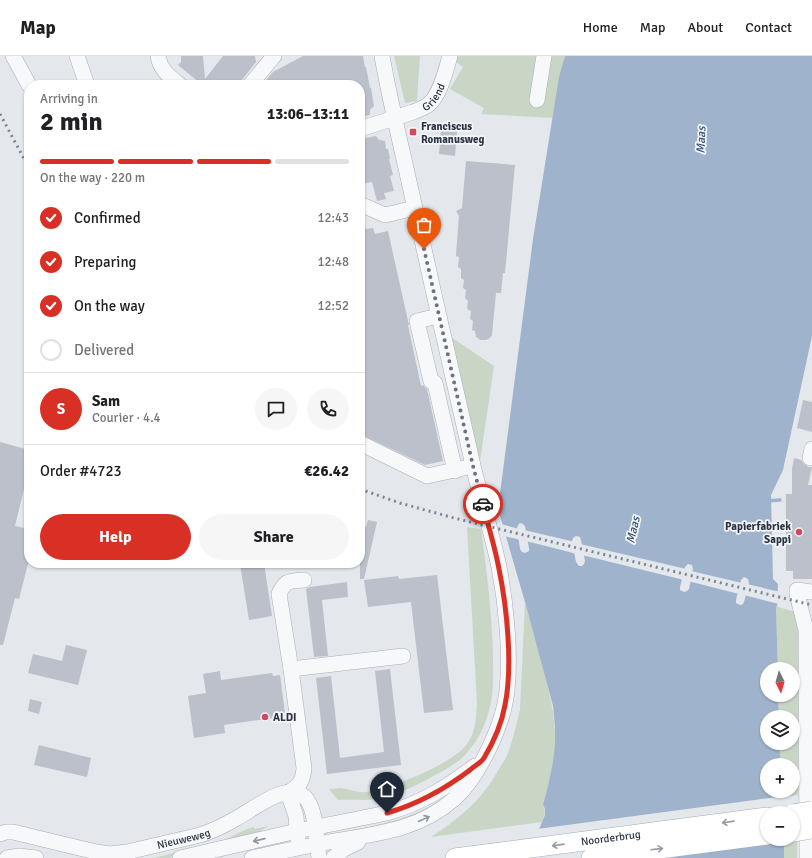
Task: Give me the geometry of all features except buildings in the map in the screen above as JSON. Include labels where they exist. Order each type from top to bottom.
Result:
[{"type":"main road","points":[[800,813],[812,811]]},
{"type":"main road","name":"Noorderbrug","points":[[455,858],[760,818]]},
{"type":"main road","points":[[800,831],[812,829]]},
{"type":"main road","name":"Noorderbrug","points":[[591,858],[760,836]]},
{"type":"street","points":[[13,56],[26,80]]},
{"type":"street","points":[[77,56],[85,80]]},
{"type":"street","points":[[158,56],[163,70],[174,80]]},
{"type":"street","points":[[254,80],[274,56]]},
{"type":"street","points":[[252,858],[318,851],[385,833],[407,826],[430,816],[456,798],[471,780],[498,729],[505,707],[508,684],[508,654],[505,611],[499,568],[473,466],[438,316],[382,56]]},
{"type":"street","name":"Griend","points":[[365,128],[421,110],[428,105],[436,96],[450,56]]},
{"type":"street","points":[[537,100],[544,56]]},
{"type":"street","points":[[365,206],[385,215],[415,208]]},
{"type":"street","points":[[438,316],[417,321],[431,381],[435,383],[454,470]]},
{"type":"street","points":[[365,445],[427,476],[473,466]]},
{"type":"street","points":[[288,793],[300,784],[304,768],[291,669],[279,594],[283,586],[290,581],[304,580]]},
{"type":"street","points":[[807,858],[809,783],[806,630],[797,590],[812,592]]},
{"type":"street","points":[[291,669],[403,656]]},
{"type":"street","points":[[180,858],[298,831],[387,813],[415,804],[444,789],[483,759]]},
{"type":"street","points":[[288,793],[301,795],[309,802],[315,828],[318,851]]},
{"type":"street","points":[[288,793],[296,816],[300,853]]},
{"type":"street","name":"Nieuweweg","points":[[0,834],[13,832],[110,854],[127,852],[208,833],[238,818],[276,795],[288,793]]},
{"type":"street","points":[[333,858],[336,854],[348,846],[373,835]]},
{"type":"street","points":[[7,858],[19,856],[36,858]]},
{"type":"green space","points":[[394,56],[420,56],[417,101],[405,103]]},
{"type":"green space","points":[[448,56],[565,56],[553,118],[481,114],[484,108],[450,89],[463,67]]},
{"type":"green space","points":[[451,337],[494,366],[480,461]]},
{"type":"green space","points":[[467,527],[481,529],[492,625],[493,691],[484,727],[474,744],[456,763],[415,786],[382,798],[366,800],[338,800],[329,789],[341,788],[366,792],[405,781],[449,759],[460,751],[470,739],[475,724],[477,703]]},
{"type":"green space","points":[[525,602],[552,705],[555,733],[553,766],[543,803],[545,812],[542,822],[431,837],[470,808],[492,780],[508,753],[520,709]]},
{"type":"green space","points":[[777,603],[778,607],[799,613],[799,662],[778,662]]},
{"type":"green space","points":[[778,702],[799,702],[798,710],[779,710]]},
{"type":"green space","points":[[780,750],[798,750],[798,758],[780,758]]},
{"type":"green space","points":[[438,802],[424,814],[355,834],[354,830],[386,823],[408,816],[428,808]]},
{"type":"green space","points":[[268,826],[258,833],[189,853],[168,858],[154,858],[224,840],[254,827],[255,829]]},
{"type":"green space","points":[[784,846],[797,846],[797,858],[784,858]]},
{"type":"water","name":"Maas","points":[[565,56],[812,56],[812,336],[783,470],[771,495],[773,579],[778,584],[776,609],[778,662],[760,662],[760,702],[778,702],[779,710],[760,710],[760,750],[780,750],[780,758],[760,758],[760,798],[782,798],[774,806],[760,806],[760,846],[784,846],[784,858],[533,858],[534,841],[545,815],[543,804],[553,762],[555,727],[553,706],[498,509],[533,239],[559,77]],"holes":[[[520,523],[525,526],[529,548],[529,551],[525,553],[520,549],[517,528]],[[576,536],[580,537],[581,540],[585,561],[582,566],[579,566],[576,562],[572,541]],[[688,564],[692,565],[693,569],[689,589],[684,592],[680,590],[680,587],[685,567]],[[744,577],[748,579],[749,583],[744,602],[740,605],[736,603],[736,600],[741,580]]]},
{"type":"pier","points":[[501,524],[519,529],[521,540],[504,536]]},
{"type":"pier","points":[[524,530],[575,542],[577,554],[526,541]]},
{"type":"pier","points":[[580,544],[686,569],[684,580],[582,555]]},
{"type":"pier","points":[[691,571],[742,583],[739,594],[688,581]]},
{"type":"pier","points":[[747,584],[780,592],[779,604],[744,595]]},
{"type":"pier","points":[[770,798],[785,798],[786,806],[760,806],[760,845],[664,858],[531,858],[532,840],[537,829]]},
{"type":"waterway","points":[[766,501],[780,500]]},
{"type":"railway","points":[[0,114],[24,159]]},
{"type":"railway","points":[[365,491],[400,503],[454,518],[812,605]]},
{"type":"way so far","points":[[424,249],[438,316],[483,504]]},
{"type":"place","name":"Franciscus Romanusweg","points":[[413,132]]},
{"type":"place","name":"Papierfabriek Sappi","points":[[799,532]]},
{"type":"place","name":"ALDI","points":[[265,717]]},
{"type":"route","points":[[387,813],[399,810],[430,797],[444,789],[483,759],[501,721],[505,707],[508,678],[508,654],[504,600],[499,568],[483,504]]}]
